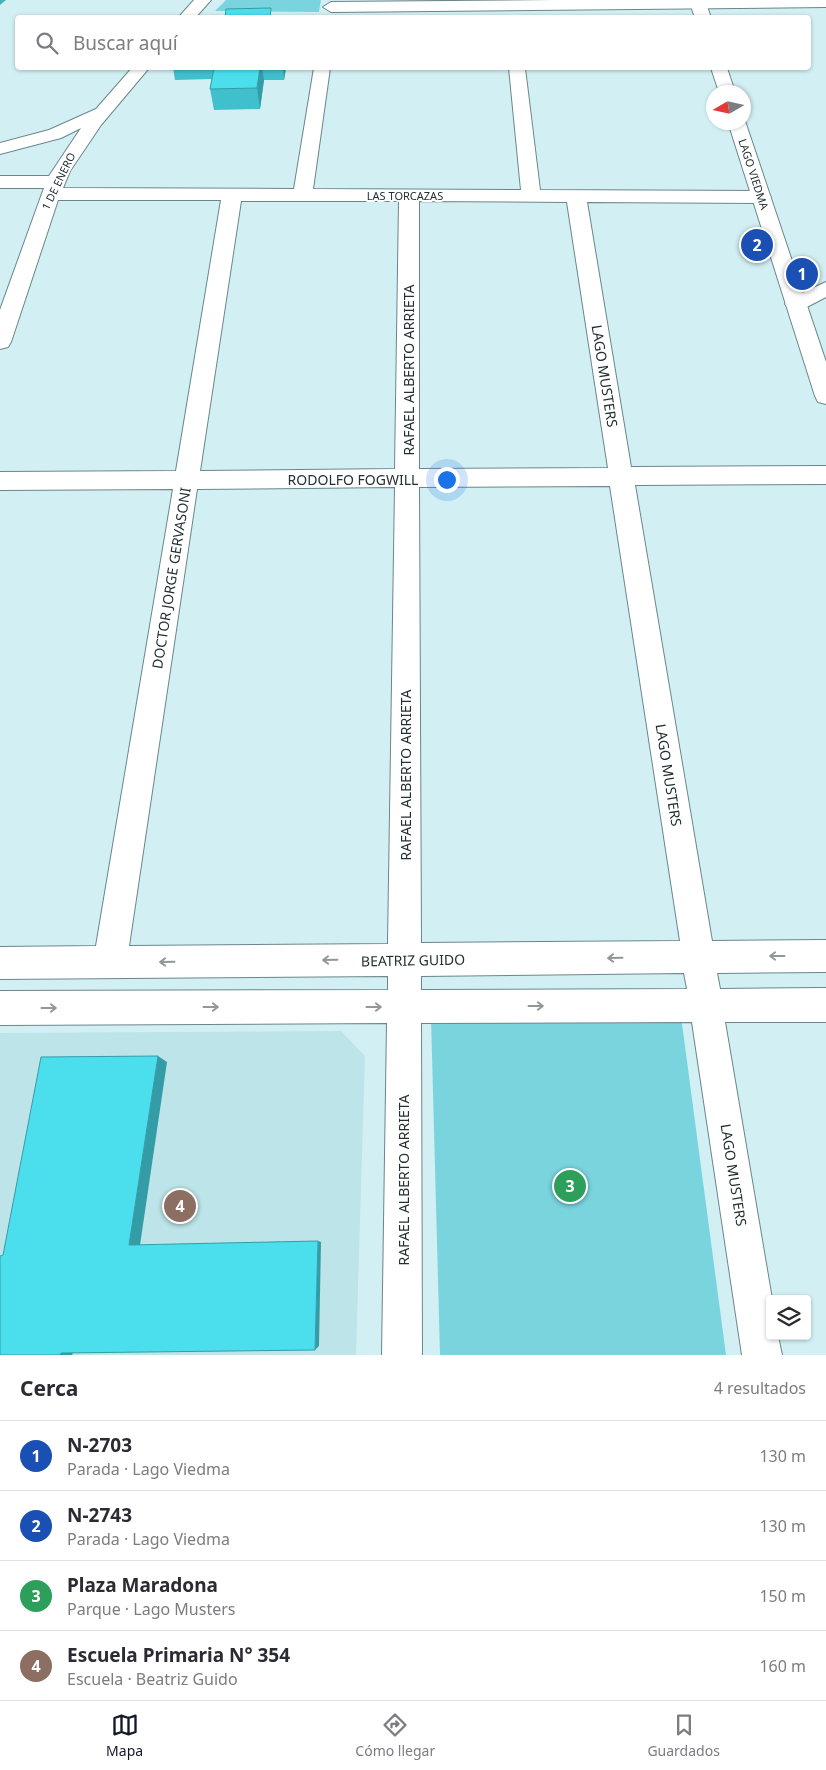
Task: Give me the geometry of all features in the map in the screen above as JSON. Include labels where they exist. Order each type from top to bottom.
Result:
[{"type":"street","points":[[189,15],[203,0]]},
{"type":"street","points":[[330,8],[699,7],[826,2]]},
{"type":"street","name":"1 DE ENERO","points":[[0,342],[52,188],[76,146],[103,110],[139,70]]},
{"type":"street","points":[[304,194],[322,70]]},
{"type":"street","points":[[517,70],[531,196]]},
{"type":"street","points":[[720,70],[725,85]]},
{"type":"street","points":[[0,149],[55,134],[81,123],[103,110]]},
{"type":"street","name":"LAGO VIEDMA","points":[[740,130],[796,304],[822,370],[826,396]]},
{"type":"street","name":"LAS TORCAZAS","points":[[0,182],[52,188],[232,194],[761,197]]},
{"type":"street","name":"DOCTOR JORGE GERVASONI","points":[[110,962],[232,194]]},
{"type":"street","name":"RAFAEL ALBERTO ARRIETA","points":[[402,1355],[409,195]]},
{"type":"street","name":"LAGO MUSTERS","points":[[576,196],[762,1355]]},
{"type":"street","points":[[796,304],[826,288]]},
{"type":"street","name":"RODOLFO FOGWILL","points":[[0,481],[826,475]]},
{"type":"street","name":"BEATRIZ GUIDO","points":[[0,963],[826,956]]},
{"type":"street","points":[[0,1008],[826,1005]]},
{"type":"shaded area","points":[[226,0],[321,0],[319,12],[215,11]]},
{"type":"shaded area","points":[[681,1016],[726,1355],[440,1355],[431,1018]]},
{"type":"shaded area","points":[[341,1031],[365,1056],[356,1355],[0,1355],[0,1033]]},
{"type":"building","points":[[271,8],[270,15],[225,15],[226,9]]},
{"type":"building","points":[[214,70],[260,70],[257,88],[210,89]]},
{"type":"building","points":[[158,1056],[129,1245],[318,1241],[315,1350],[0,1355],[0,1256],[3,1255],[41,1057]]},
{"type":"waterway","points":[[0,3],[3,0]]},
{"type":"place","name":"N-2743","points":[[757,245]]},
{"type":"place","name":"N-2703","points":[[802,274]]},
{"type":"place","name":"Plaza Maradona","points":[[570,1186]]},
{"type":"place","name":"Escuela Primaria N° 354","points":[[180,1206]]}]
